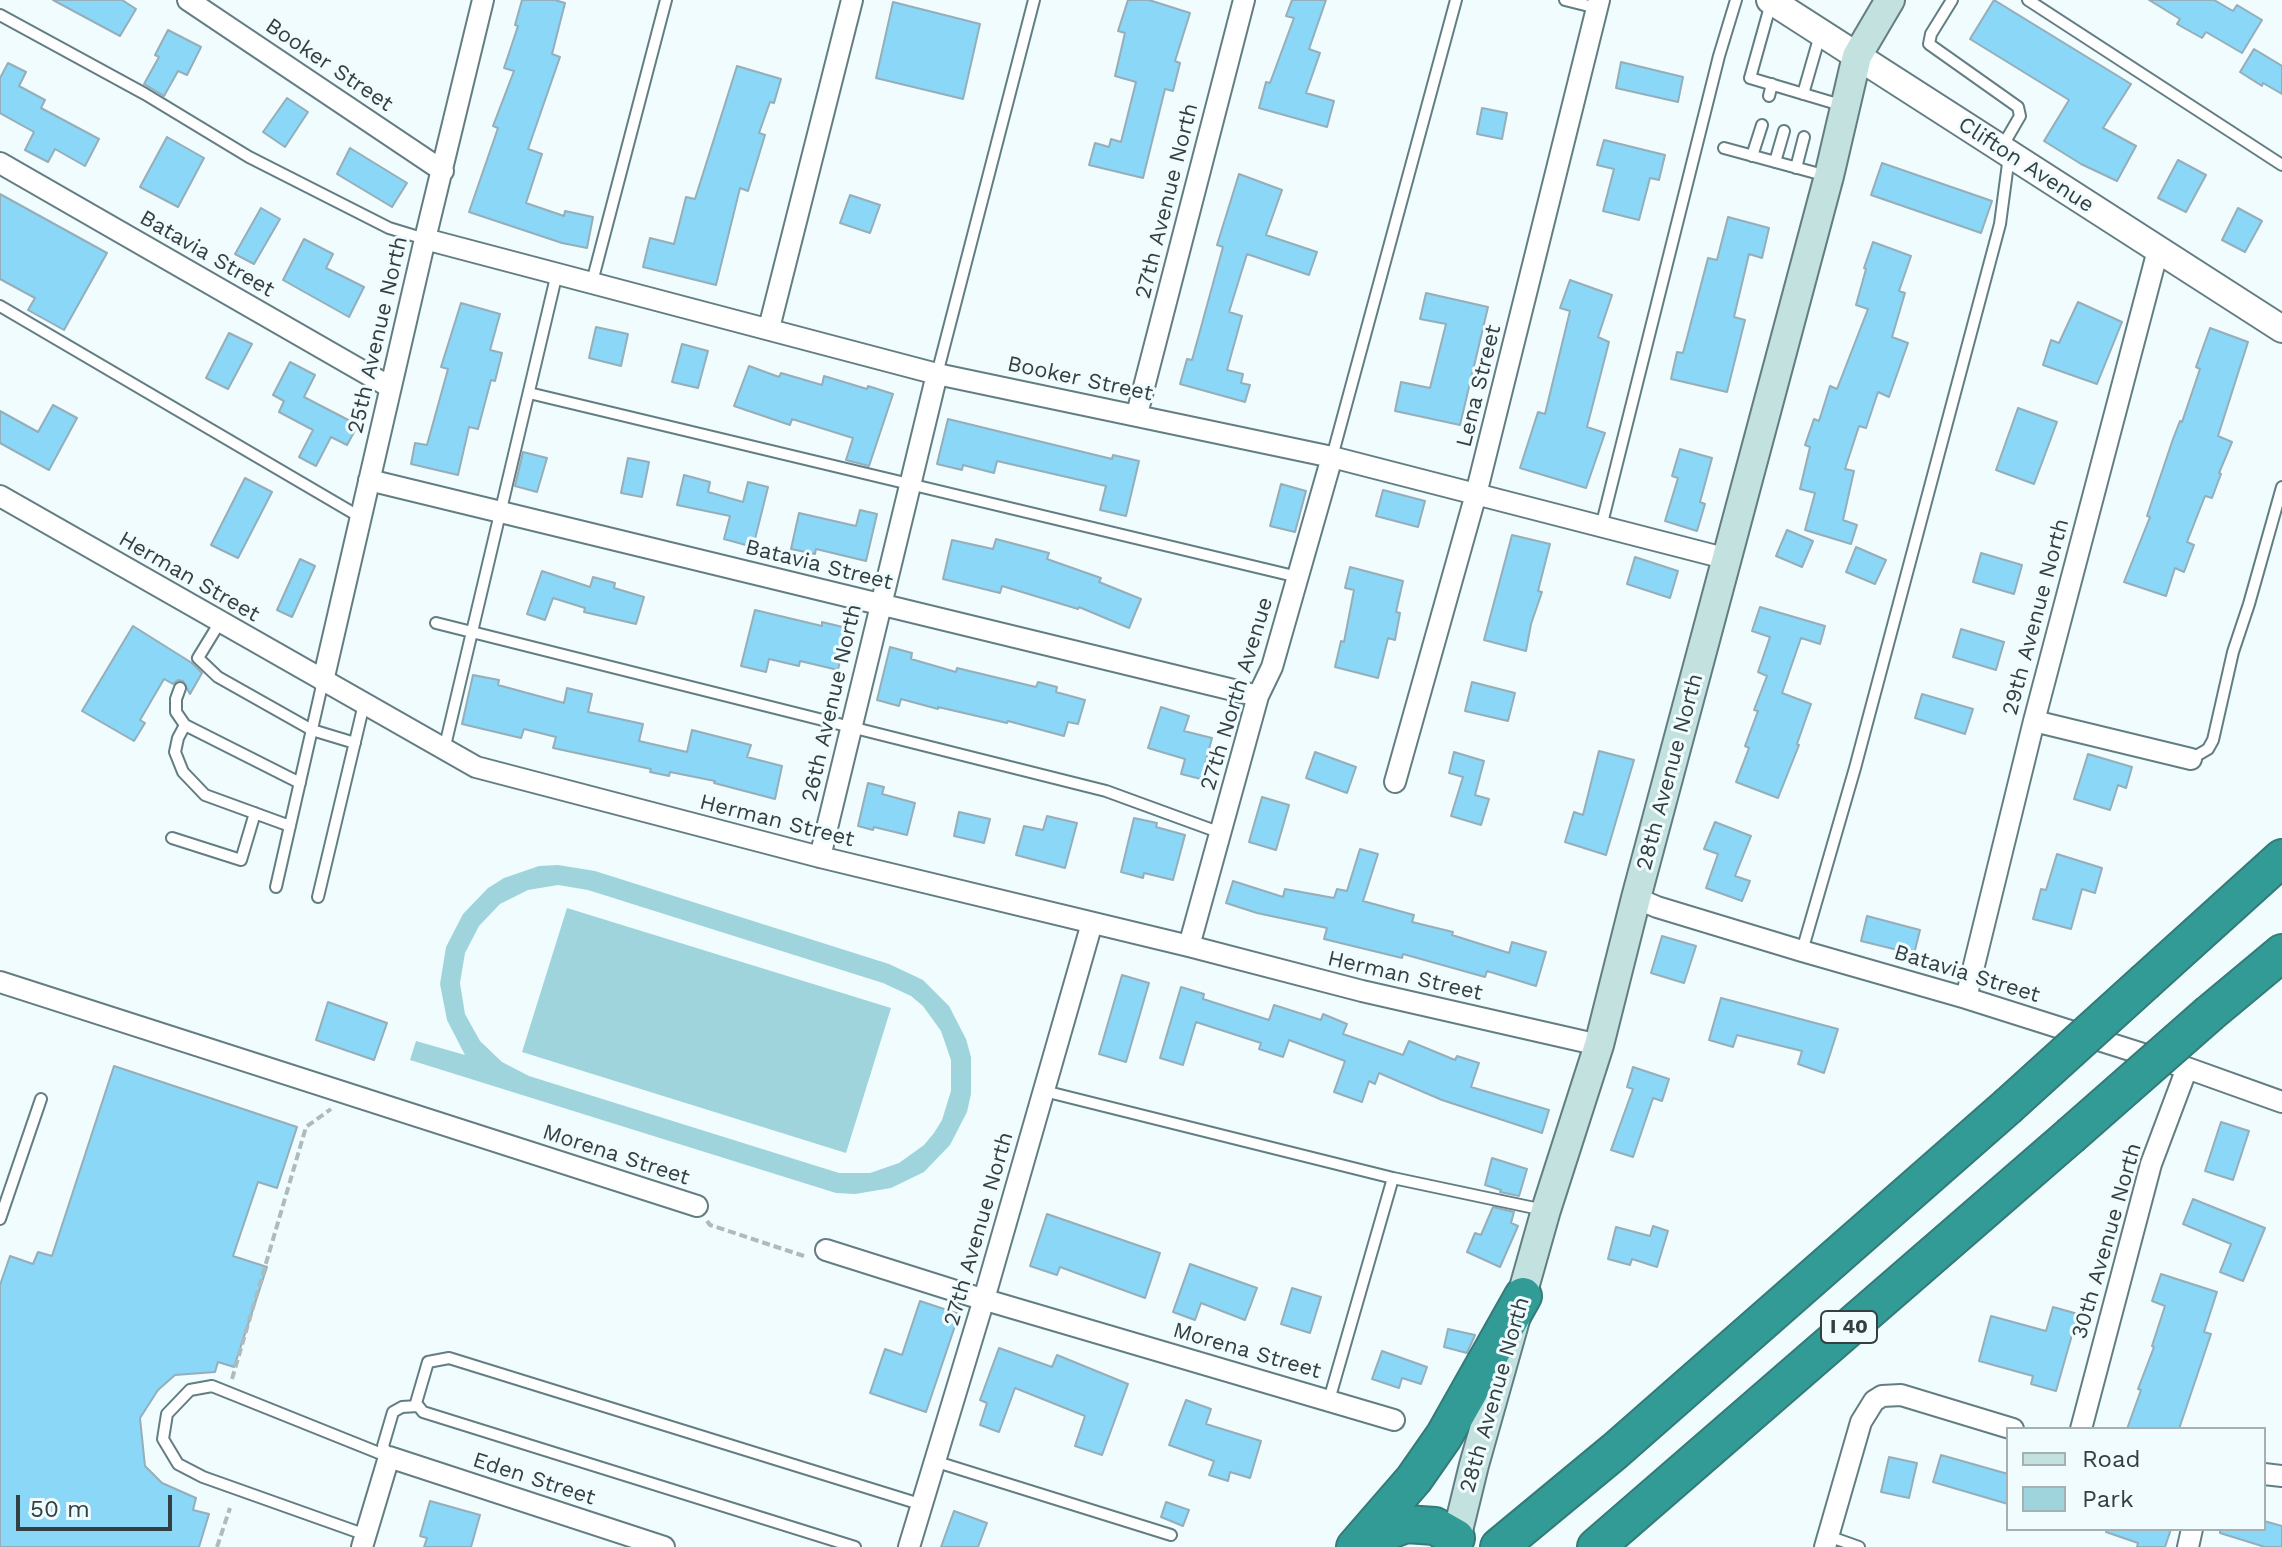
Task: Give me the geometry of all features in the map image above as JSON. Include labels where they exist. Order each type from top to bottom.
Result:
[{"type":"highway","name":"I 40","points":[[1499,1547],[1615,1451],[2007,1107],[2282,858]]},
{"type":"highway","name":"I 40","points":[[1596,1547],[2282,953]]},
{"type":"highway","points":[[1358,1544],[1414,1479],[1444,1436],[1523,1296]]},
{"type":"highway","points":[[1358,1544],[1406,1524],[1435,1526],[1455,1543]]},
{"type":"main road","name":"28th Avenue North","points":[[1455,1543],[1546,1210],[1599,1045],[1829,176],[1857,56],[1890,0]]},
{"type":"street","name":"Booker Street","points":[[188,0],[443,171]]},
{"type":"street","name":"25th Avenue North","points":[[323,681],[483,0]]},
{"type":"street","points":[[769,328],[852,0]]},
{"type":"street","name":"27th Avenue North","points":[[1137,414],[1244,0]]},
{"type":"street","name":"Clifton Avenue","points":[[1771,1],[2282,329]]},
{"type":"street","name":"Lena Street","points":[[1395,782],[1476,494],[1598,4]]},
{"type":"street","name":"Batavia Street","points":[[0,163],[390,387]]},
{"type":"street","name":"Booker Street","points":[[425,239],[937,374],[1332,457],[1728,559]]},
{"type":"street","name":"29th Avenue North","points":[[1966,998],[2034,721],[2158,250]]},
{"type":"street","name":"26th Avenue North","points":[[820,857],[937,374]]},
{"type":"street","name":"27th North Avenue","points":[[1189,946],[1258,696],[1272,667],[1332,457]]},
{"type":"street","name":"Batavia Street","points":[[369,480],[1258,696]]},
{"type":"street","name":"Herman Street","points":[[0,496],[476,767],[820,857],[1362,991],[1599,1045]]},
{"type":"street","points":[[2034,721],[2191,759]]},
{"type":"street","name":"Batavia Street","points":[[1636,898],[1802,951],[1966,998],[2187,1068],[2282,1102]]},
{"type":"street","name":"27th Avenue North","points":[[909,1547],[937,1462],[1092,923]]},
{"type":"street","name":"Morena Street","points":[[0,982],[697,1206]]},
{"type":"street","name":"30th Avenue North","points":[[2082,1427],[2151,1164],[2187,1068]]},
{"type":"street","name":"Morena Street","points":[[826,1250],[1394,1420]]},
{"type":"street","points":[[1826,1542],[1861,1422],[1869,1407],[1882,1396],[1901,1395],[2006,1427]]},
{"type":"street","points":[[364,1541],[389,1457]]},
{"type":"street","name":"Eden Street","points":[[389,1457],[664,1547]]},
{"type":"lane","points":[[592,282],[666,0]]},
{"type":"lane","points":[[937,374],[1034,0]]},
{"type":"lane","points":[[1332,457],[1456,0]]},
{"type":"lane","points":[[1565,0],[1598,4]]},
{"type":"lane","points":[[1601,527],[1719,56],[1736,0]]},
{"type":"lane","points":[[1802,951],[1855,768],[2000,224],[2005,152],[2020,116],[2018,107],[1929,44],[1931,34],[1952,0]]},
{"type":"lane","points":[[2028,0],[2282,165]]},
{"type":"lane","points":[[1771,1],[1750,78],[1813,102],[1846,107]]},
{"type":"lane","points":[[0,15],[145,94],[249,157],[389,228],[425,239]]},
{"type":"lane","points":[[1796,96],[1821,33]]},
{"type":"lane","points":[[1769,96],[1772,84]]},
{"type":"lane","points":[[1752,156],[1762,125]]},
{"type":"lane","points":[[1775,162],[1784,131]]},
{"type":"lane","points":[[1796,168],[1804,137]]},
{"type":"lane","points":[[1724,148],[1829,176]]},
{"type":"lane","points":[[444,750],[557,273]]},
{"type":"lane","points":[[0,306],[360,517]]},
{"type":"lane","points":[[529,393],[1298,577]]},
{"type":"lane","points":[[2191,759],[2208,749],[2213,740],[2233,652],[2282,487]]},
{"type":"lane","points":[[220,622],[196,661],[218,677],[312,730],[355,743]]},
{"type":"lane","points":[[436,623],[1106,791],[1221,833]]},
{"type":"lane","points":[[276,887],[323,681]]},
{"type":"lane","points":[[180,688],[176,712],[185,725],[300,783]]},
{"type":"lane","points":[[318,897],[364,704]]},
{"type":"lane","points":[[185,725],[175,752],[192,785],[205,795],[290,826]]},
{"type":"lane","points":[[172,838],[241,860],[255,813]]},
{"type":"lane","points":[[1044,1091],[1393,1178],[1546,1210]]},
{"type":"lane","points":[[0,1219],[41,1099]]},
{"type":"lane","points":[[1329,1400],[1393,1178]]},
{"type":"lane","points":[[855,1547],[423,1412],[416,1403],[428,1362],[449,1358],[923,1505]]},
{"type":"lane","points":[[364,1541],[203,1477],[178,1464],[163,1439],[167,1414],[190,1390],[212,1386],[389,1457]]},
{"type":"lane","points":[[389,1457],[383,1446],[393,1412],[402,1407],[418,1406]]},
{"type":"lane","points":[[937,1462],[1171,1535]]},
{"type":"lane","points":[[1826,1542],[1859,1547]]},
{"type":"path","points":[[232,1379],[306,1127],[331,1109]]},
{"type":"path","name":"Morena Street","points":[[697,1206],[710,1225],[812,1258],[826,1250]]},
{"type":"path","points":[[217,1547],[230,1508]]},
{"type":"green space","points":[[558,865],[595,871],[889,964],[923,980],[949,1006],[966,1039],[971,1057],[971,1094],[967,1112],[950,1145],[924,1172],[891,1188],[855,1194],[836,1193],[410,1060],[416,1041],[465,1055],[447,1020],[440,984],[446,947],[463,914],[488,888],[504,878],[539,866]],"holes":[[[558,885],[588,890],[883,983],[911,996],[923,1006],[941,1031],[951,1060],[951,1091],[942,1120],[934,1133],[924,1145],[899,1163],[870,1173],[839,1173],[529,1076],[502,1062],[480,1041],[465,1014],[460,983],[465,953],[479,926],[500,904],[528,890]]]},
{"type":"green space","points":[[567,908],[891,1008],[846,1153],[522,1052]]},
{"type":"building","points":[[53,0],[122,0],[136,9],[120,36]]},
{"type":"building","points":[[522,0],[565,3],[552,54],[560,57],[528,149],[542,154],[526,203],[564,216],[565,211],[593,217],[587,248],[562,243],[469,212],[498,128],[493,126],[514,71],[504,68],[518,26],[515,25]]},
{"type":"building","points":[[1128,0],[1149,0],[1190,13],[1175,61],[1180,63],[1173,91],[1165,89],[1143,178],[1089,165],[1095,143],[1109,147],[1111,139],[1121,142],[1136,82],[1115,76],[1125,33],[1118,31]]},
{"type":"building","points":[[1292,0],[1326,0],[1309,49],[1320,53],[1306,93],[1334,101],[1327,127],[1259,108],[1266,82],[1270,83],[1294,18],[1286,16]]},
{"type":"building","points":[[1994,0],[2131,84],[2103,128],[2136,146],[2117,181],[2044,141],[2069,100],[1970,39]]},
{"type":"building","points":[[2149,0],[2214,0],[2233,11],[2237,5],[2262,20],[2242,53],[2206,32],[2202,38],[2177,24],[2180,19]]},
{"type":"building","points":[[893,2],[980,24],[963,99],[876,78]]},
{"type":"building","points":[[168,30],[201,47],[187,75],[178,71],[164,96],[144,84],[159,57],[155,55]]},
{"type":"building","points":[[2254,49],[2282,66],[2282,94],[2240,72]]},
{"type":"building","points":[[1621,62],[1683,77],[1678,102],[1616,88]]},
{"type":"building","points":[[8,63],[26,72],[19,86],[45,100],[41,108],[99,139],[85,166],[55,149],[48,162],[25,150],[34,132],[0,113],[0,78]]},
{"type":"building","points":[[737,66],[781,79],[774,103],[770,102],[759,133],[765,135],[748,191],[740,188],[716,285],[643,267],[650,238],[674,244],[686,197],[695,199]]},
{"type":"building","points":[[287,98],[308,112],[285,147],[263,132]]},
{"type":"building","points":[[1482,108],[1507,113],[1502,139],[1477,134]]},
{"type":"building","points":[[167,137],[204,158],[178,207],[140,187]]},
{"type":"building","points":[[1604,140],[1665,155],[1659,180],[1650,178],[1639,220],[1603,211],[1614,169],[1597,165]]},
{"type":"building","points":[[350,148],[407,183],[392,207],[337,174]]},
{"type":"building","points":[[2178,160],[2206,175],[2186,212],[2158,198]]},
{"type":"building","points":[[1882,163],[1992,201],[1981,233],[1871,195]]},
{"type":"building","points":[[1239,174],[1282,190],[1266,235],[1317,252],[1309,275],[1247,254],[1229,312],[1242,316],[1227,370],[1243,374],[1241,383],[1250,385],[1245,402],[1180,384],[1187,359],[1192,360],[1223,247],[1217,245]]},
{"type":"building","points":[[0,194],[107,253],[64,330],[28,310],[35,298],[0,279]]},
{"type":"building","points":[[850,195],[880,205],[870,233],[840,223]]},
{"type":"building","points":[[261,208],[280,219],[254,264],[235,254]]},
{"type":"building","points":[[2238,208],[2262,221],[2245,252],[2222,240]]},
{"type":"building","points":[[1728,217],[1769,228],[1762,258],[1749,254],[1734,317],[1745,320],[1727,392],[1671,379],[1677,352],[1683,353],[1708,258],[1717,260]]},
{"type":"building","points":[[304,239],[333,254],[326,268],[364,287],[349,317],[283,280]]},
{"type":"building","points":[[1873,242],[1911,256],[1899,291],[1905,293],[1892,337],[1908,343],[1889,397],[1878,392],[1866,428],[1859,426],[1845,469],[1854,471],[1843,520],[1857,525],[1851,544],[1805,530],[1815,493],[1800,489],[1810,447],[1805,445],[1814,419],[1819,421],[1830,386],[1837,389],[1868,309],[1856,305]]},
{"type":"building","points":[[1570,280],[1612,295],[1598,337],[1609,342],[1587,427],[1605,433],[1586,488],[1520,468],[1538,412],[1545,414],[1570,311],[1560,308]]},
{"type":"building","points":[[1426,293],[1488,307],[1460,425],[1395,411],[1401,382],[1430,388],[1446,324],[1420,319]]},
{"type":"building","points":[[2078,302],[2122,322],[2097,384],[2043,365],[2051,340],[2059,343]]},
{"type":"building","points":[[461,303],[500,314],[490,350],[502,353],[478,429],[469,427],[458,475],[411,464],[415,443],[427,445],[448,369],[441,367]]},
{"type":"building","points":[[596,327],[628,334],[621,366],[589,358]]},
{"type":"building","points":[[2210,328],[2248,342],[2218,436],[2232,442],[2212,498],[2205,496],[2187,542],[2194,545],[2184,572],[2175,568],[2166,596],[2124,582],[2150,517],[2147,516],[2200,369],[2196,367]]},
{"type":"building","points":[[229,333],[252,344],[228,389],[206,378]]},
{"type":"building","points":[[682,344],[708,351],[698,388],[672,382]]},
{"type":"building","points":[[290,362],[315,375],[304,397],[358,425],[347,445],[331,437],[316,466],[299,457],[313,430],[279,412],[284,401],[273,395]]},
{"type":"building","points":[[749,366],[779,377],[781,373],[822,385],[824,376],[893,394],[869,466],[846,460],[853,438],[792,419],[790,425],[734,406]]},
{"type":"building","points":[[53,405],[77,418],[49,470],[0,443],[0,411],[38,432]]},
{"type":"building","points":[[2018,408],[2057,422],[2034,484],[1996,470]]},
{"type":"building","points":[[948,419],[1112,459],[1113,455],[1139,461],[1126,516],[1100,510],[1106,486],[997,461],[994,473],[963,465],[962,470],[937,464]]},
{"type":"building","points":[[1680,449],[1712,458],[1700,502],[1705,504],[1697,531],[1665,521],[1678,478],[1672,476]]},
{"type":"building","points":[[523,452],[547,458],[537,492],[515,486]]},
{"type":"building","points":[[628,458],[649,462],[642,497],[621,493]]},
{"type":"building","points":[[684,475],[710,482],[708,492],[743,502],[748,482],[768,487],[753,547],[724,539],[730,516],[677,505]]},
{"type":"building","points":[[245,478],[272,492],[238,558],[211,545]]},
{"type":"building","points":[[1281,484],[1306,491],[1295,532],[1270,526]]},
{"type":"building","points":[[1383,490],[1425,501],[1418,527],[1376,516]]},
{"type":"building","points":[[860,510],[877,514],[866,561],[816,549],[815,554],[791,549],[799,513],[856,526]]},
{"type":"building","points":[[1787,530],[1813,541],[1802,567],[1776,556]]},
{"type":"building","points":[[1512,535],[1550,544],[1538,591],[1542,592],[1526,651],[1484,640]]},
{"type":"building","points":[[996,539],[1049,553],[1047,559],[1101,578],[1099,582],[1141,599],[1129,628],[1079,607],[1002,586],[1000,593],[943,579],[952,540],[993,549]]},
{"type":"building","points":[[1856,547],[1886,560],[1875,584],[1846,572]]},
{"type":"building","points":[[1981,553],[2022,565],[2014,594],[1973,582]]},
{"type":"building","points":[[1635,557],[1678,571],[1670,598],[1627,584]]},
{"type":"building","points":[[300,559],[315,566],[292,617],[277,610]]},
{"type":"building","points":[[1350,567],[1403,581],[1396,612],[1400,613],[1395,640],[1388,638],[1378,678],[1335,667],[1341,641],[1344,642],[1354,590],[1345,588]]},
{"type":"building","points":[[542,571],[590,587],[593,577],[615,583],[614,588],[644,597],[636,624],[584,612],[585,608],[553,598],[545,620],[527,614]]},
{"type":"building","points":[[1760,607],[1825,626],[1820,644],[1801,638],[1782,693],[1811,704],[1778,798],[1736,782],[1749,748],[1745,746],[1758,711],[1754,710],[1767,676],[1758,672],[1770,637],[1752,631]]},
{"type":"building","points":[[755,610],[822,626],[822,622],[847,628],[838,670],[800,661],[799,666],[769,659],[766,672],[741,666]]},
{"type":"building","points":[[133,626],[192,663],[202,673],[190,694],[183,681],[173,684],[164,679],[140,720],[145,723],[134,741],[82,711]]},
{"type":"building","points":[[1961,629],[2004,642],[1996,670],[1953,657]]},
{"type":"building","points":[[890,647],[912,653],[911,659],[956,672],[957,668],[1036,687],[1038,682],[1057,687],[1056,692],[1085,700],[1078,724],[1068,722],[1064,736],[901,699],[899,706],[877,700]]},
{"type":"building","points":[[473,675],[499,680],[498,685],[564,703],[567,688],[592,694],[588,712],[643,724],[639,741],[687,752],[692,730],[751,745],[747,757],[782,766],[775,799],[715,781],[670,772],[669,776],[650,772],[651,769],[553,748],[556,737],[524,729],[521,738],[462,724]]},
{"type":"building","points":[[1472,682],[1515,693],[1508,721],[1465,711]]},
{"type":"building","points":[[1922,694],[1973,709],[1965,734],[1915,718]]},
{"type":"building","points":[[1161,707],[1189,716],[1184,731],[1212,738],[1201,779],[1181,774],[1185,759],[1148,748]]},
{"type":"building","points":[[1599,751],[1634,760],[1606,855],[1565,842],[1574,812],[1583,815]]},
{"type":"building","points":[[1315,752],[1356,767],[1347,793],[1306,778]]},
{"type":"building","points":[[1454,752],[1484,761],[1475,795],[1489,799],[1481,825],[1451,816],[1463,777],[1449,773]]},
{"type":"building","points":[[2088,754],[2132,767],[2126,788],[2118,785],[2110,810],[2074,799]]},
{"type":"building","points":[[868,783],[884,787],[882,794],[915,803],[907,835],[858,826]]},
{"type":"building","points":[[1262,797],[1289,805],[1276,850],[1249,842]]},
{"type":"building","points":[[959,812],[990,819],[984,843],[954,836]]},
{"type":"building","points":[[1047,816],[1077,823],[1065,868],[1016,855],[1024,826],[1043,830]]},
{"type":"building","points":[[1134,818],[1157,823],[1156,827],[1185,835],[1173,880],[1144,873],[1143,878],[1121,872]]},
{"type":"building","points":[[1715,822],[1751,836],[1735,876],[1750,881],[1742,901],[1706,888],[1718,854],[1704,849]]},
{"type":"building","points":[[1360,849],[1378,854],[1363,901],[1414,915],[1412,922],[1453,932],[1452,935],[1509,953],[1512,942],[1546,952],[1536,986],[1487,971],[1485,977],[1403,954],[1402,958],[1324,939],[1327,928],[1226,903],[1233,881],[1283,897],[1285,889],[1334,898],[1337,889],[1347,891]]},
{"type":"building","points":[[2057,854],[2102,868],[2095,893],[2082,889],[2071,929],[2033,919],[2041,889],[2046,890]]},
{"type":"building","points":[[1867,916],[1920,930],[1914,954],[1861,941]]},
{"type":"building","points":[[1662,936],[1696,946],[1684,983],[1651,973]]},
{"type":"building","points":[[1122,975],[1149,983],[1126,1062],[1099,1054]]},
{"type":"building","points":[[1181,987],[1204,994],[1203,999],[1269,1020],[1274,1005],[1321,1020],[1323,1014],[1347,1024],[1343,1034],[1403,1055],[1409,1041],[1455,1060],[1457,1056],[1479,1063],[1471,1087],[1549,1110],[1542,1133],[1442,1100],[1379,1073],[1375,1084],[1369,1081],[1362,1102],[1334,1092],[1345,1061],[1289,1040],[1283,1057],[1259,1049],[1261,1043],[1196,1022],[1183,1065],[1160,1058]]},
{"type":"building","points":[[1721,998],[1838,1029],[1824,1073],[1798,1064],[1802,1051],[1737,1035],[1733,1047],[1709,1040]]},
{"type":"building","points":[[328,1002],[387,1023],[374,1060],[316,1040]]},
{"type":"building","points":[[114,1066],[297,1127],[277,1188],[258,1182],[233,1256],[267,1267],[234,1367],[218,1362],[215,1372],[175,1375],[158,1390],[140,1418],[145,1466],[162,1483],[196,1498],[193,1510],[209,1514],[199,1547],[0,1547],[0,1285],[10,1256],[33,1264],[38,1252],[52,1256]]},
{"type":"building","points":[[1633,1067],[1669,1079],[1662,1101],[1653,1098],[1633,1157],[1611,1150],[1633,1089],[1627,1087]]},
{"type":"building","points":[[2221,1122],[2249,1131],[2233,1180],[2205,1171]]},
{"type":"building","points":[[1492,1158],[1527,1169],[1519,1196],[1485,1185]]},
{"type":"building","points":[[2193,1199],[2265,1228],[2243,1281],[2220,1272],[2231,1244],[2183,1224]]},
{"type":"building","points":[[1493,1207],[1514,1212],[1511,1223],[1518,1226],[1500,1267],[1467,1252],[1475,1233],[1481,1235]]},
{"type":"building","points":[[1047,1214],[1160,1253],[1145,1298],[1060,1267],[1057,1275],[1030,1266]]},
{"type":"building","points":[[1653,1226],[1668,1231],[1657,1267],[1632,1259],[1630,1265],[1608,1259],[1616,1227],[1650,1236]]},
{"type":"building","points":[[1190,1264],[1257,1288],[1245,1320],[1201,1303],[1195,1320],[1173,1312]]},
{"type":"building","points":[[2161,1274],[2217,1292],[2204,1332],[2211,1334],[2180,1427],[2128,1427],[2165,1306],[2152,1301]]},
{"type":"building","points":[[1292,1288],[1321,1297],[1310,1333],[1281,1324]]},
{"type":"building","points":[[920,1301],[959,1314],[926,1412],[870,1393],[885,1349],[902,1355]]},
{"type":"building","points":[[2053,1307],[2078,1314],[2056,1391],[2031,1384],[2033,1376],[1979,1361],[1991,1316],[2046,1331]]},
{"type":"building","points":[[1448,1329],[1475,1335],[1467,1353],[1444,1347]]},
{"type":"building","points":[[999,1348],[1052,1367],[1057,1355],[1128,1384],[1102,1455],[1075,1446],[1085,1416],[1015,1388],[999,1432],[980,1425],[987,1403],[980,1400]]},
{"type":"building","points":[[1382,1351],[1427,1367],[1421,1384],[1402,1378],[1399,1388],[1372,1379]]},
{"type":"building","points":[[1186,1400],[1211,1409],[1206,1424],[1261,1441],[1250,1478],[1230,1472],[1228,1481],[1209,1475],[1214,1461],[1169,1445]]},
{"type":"building","points":[[1941,1455],[2006,1473],[2006,1503],[1933,1482]]},
{"type":"building","points":[[1889,1457],[1917,1463],[1909,1498],[1881,1492]]},
{"type":"building","points":[[430,1501],[480,1515],[471,1547],[424,1547],[427,1538],[420,1536]]},
{"type":"building","points":[[1166,1502],[1189,1510],[1183,1526],[1161,1517]]},
{"type":"building","points":[[954,1511],[987,1523],[978,1547],[941,1547]]},
{"type":"building","points":[[2266,1522],[2282,1526],[2282,1547],[2265,1547],[2220,1533],[2266,1531]]},
{"type":"building","points":[[2170,1531],[2165,1547],[2137,1547],[2138,1543],[2106,1532]]}]
